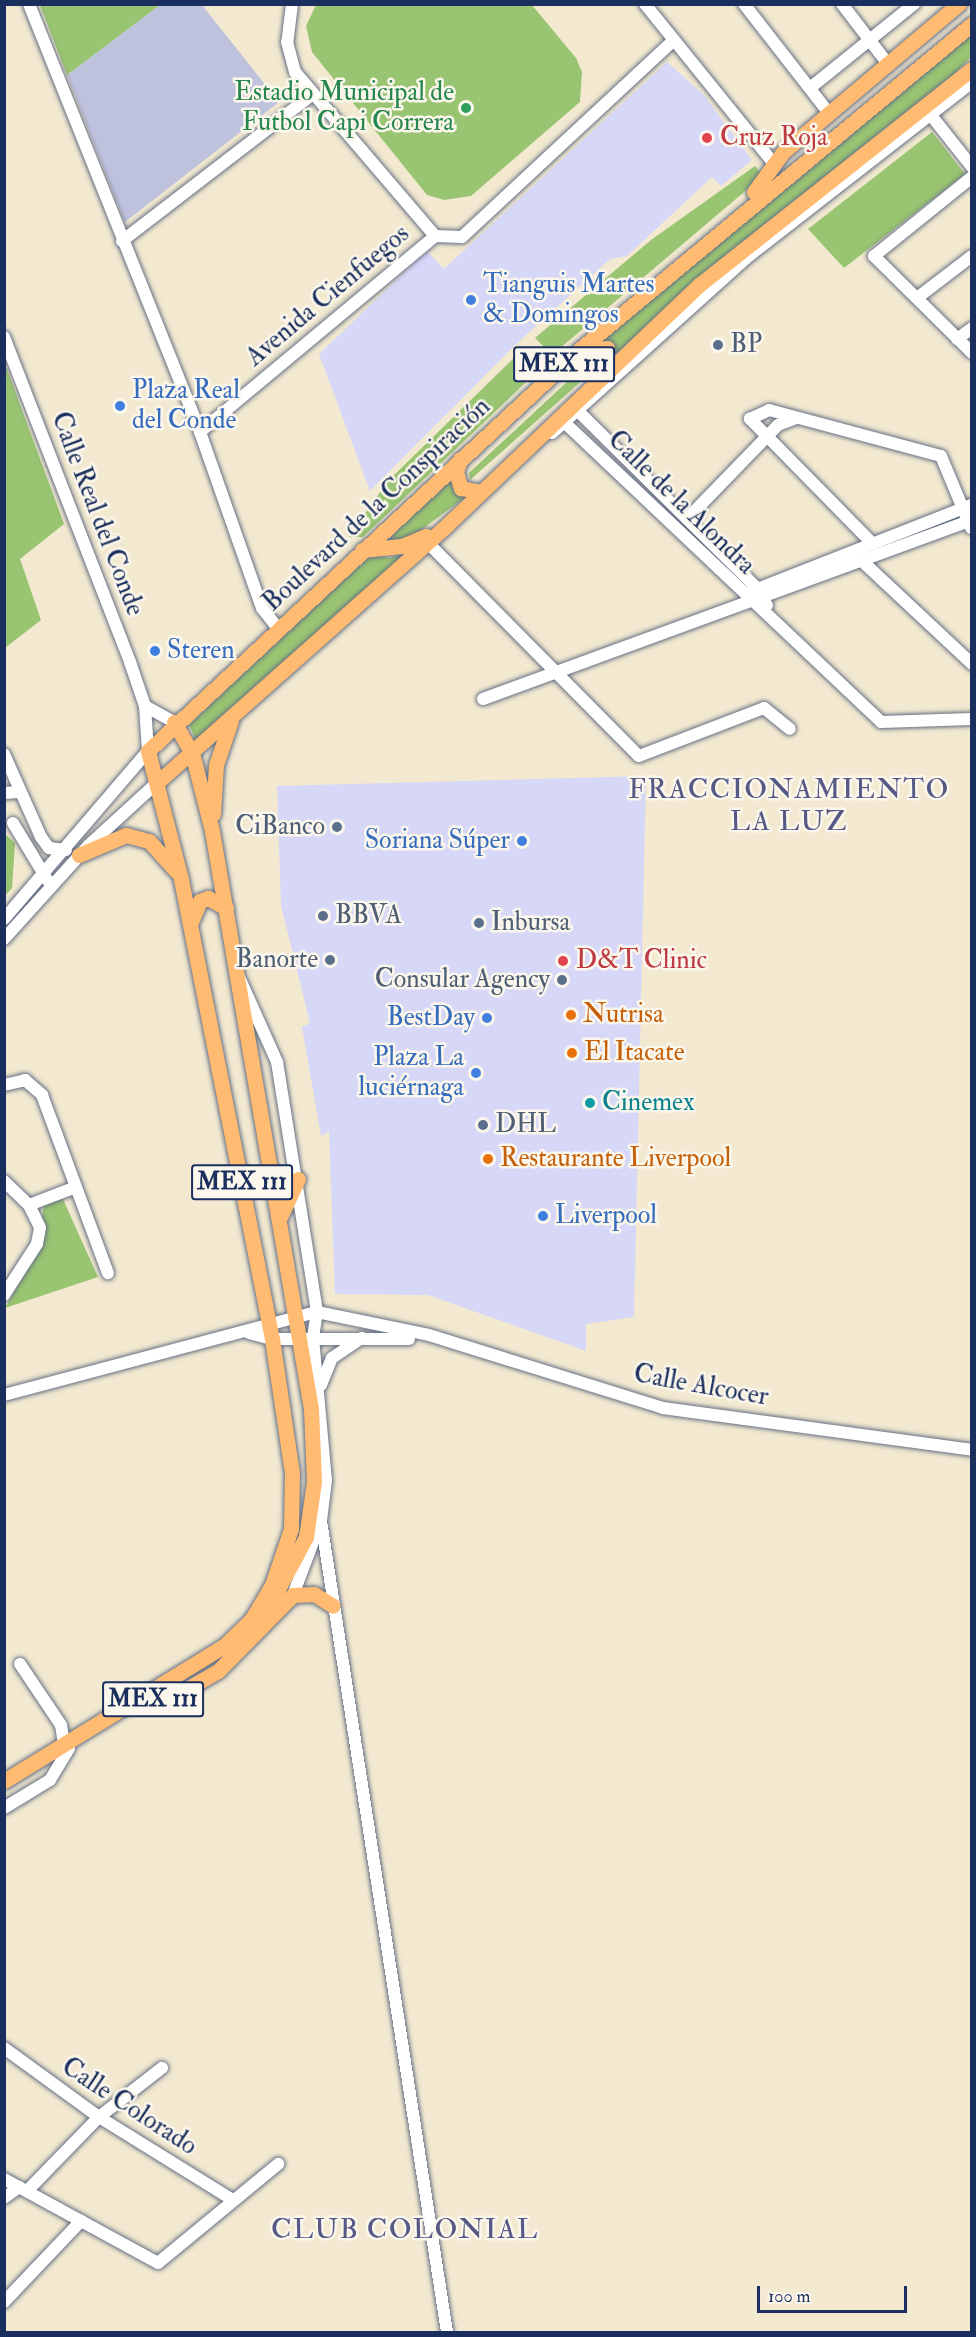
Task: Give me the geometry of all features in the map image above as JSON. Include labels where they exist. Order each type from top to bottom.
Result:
[{"type":"main road","points":[[712,237],[775,165],[829,113],[888,64],[950,7]]},
{"type":"main road","name":"Boulevard de la Conspiración","points":[[174,722],[279,630],[362,550],[579,350],[712,237],[972,24]]},
{"type":"main road","name":"MEX 111","points":[[160,780],[231,721],[448,524],[699,285],[972,69]]},
{"type":"main road","points":[[579,350],[607,348],[607,372]]},
{"type":"main road","points":[[460,459],[456,472],[461,488],[481,492]]},
{"type":"main road","points":[[362,550],[402,546],[448,524]]},
{"type":"main road","name":"MEX 111","points":[[212,831],[216,765],[231,721]]},
{"type":"main road","name":"MEX 111","points":[[4,1781],[66,1747],[155,1698],[228,1651],[257,1622],[283,1588],[306,1538],[315,1455],[308,1338],[298,1315],[279,1220],[239,976],[212,831],[192,753],[174,722],[148,751],[160,780],[181,879],[272,1339],[294,1501],[286,1556],[251,1620],[225,1645],[66,1747],[4,1787]]},
{"type":"main road","points":[[72,853],[114,837],[139,837],[159,849],[181,879]]},
{"type":"main road","points":[[190,925],[200,900],[208,898],[226,908]]},
{"type":"main road","points":[[279,1220],[298,1179]]},
{"type":"main road","points":[[155,1698],[171,1698],[218,1671],[293,1595],[314,1594],[333,1606]]},
{"type":"street","points":[[29,4],[200,432],[262,608],[279,630]]},
{"type":"street","points":[[292,4],[287,42],[295,72],[435,236]]},
{"type":"street","points":[[645,4],[775,165]]},
{"type":"street","points":[[744,4],[829,113]]},
{"type":"street","points":[[842,4],[888,64]]},
{"type":"street","points":[[810,88],[914,4]]},
{"type":"street","name":"Avenida Cienfuegos","points":[[200,432],[435,236],[462,237],[674,40]]},
{"type":"street","points":[[501,473],[565,423],[745,259],[972,82]]},
{"type":"street","points":[[122,241],[313,94]]},
{"type":"street","points":[[930,114],[972,167]]},
{"type":"street","points":[[972,177],[874,256],[972,353]]},
{"type":"street","points":[[916,298],[972,256]]},
{"type":"street","points":[[957,339],[972,328]]},
{"type":"street","name":"Calle Real del Conde","points":[[4,337],[145,706],[148,751]]},
{"type":"street","points":[[483,699],[969,524],[967,506],[941,456],[769,410],[750,419],[871,542]]},
{"type":"street","name":"Calle de la Alondra","points":[[578,411],[757,588],[760,601]]},
{"type":"street","points":[[687,519],[766,437],[796,418]]},
{"type":"street","name":"Calle de la Alondra","points":[[565,423],[744,595],[760,601],[880,723],[972,719]]},
{"type":"street","points":[[656,511],[668,499]]},
{"type":"street","points":[[727,610],[744,595],[757,588],[967,506]]},
{"type":"street","points":[[427,542],[553,673],[639,756],[764,708],[790,729]]},
{"type":"street","points":[[862,561],[972,664]]},
{"type":"street","points":[[145,706],[174,722]]},
{"type":"street","points":[[4,939],[148,751]]},
{"type":"street","points":[[4,754],[19,792],[49,848],[72,853]]},
{"type":"street","points":[[72,853],[160,780]]},
{"type":"street","points":[[4,793],[19,792]]},
{"type":"street","points":[[28,810],[9,822],[48,880]]},
{"type":"street","points":[[4,919],[48,880]]},
{"type":"street","points":[[239,976],[277,1062],[298,1179],[317,1312],[308,1338],[324,1458]]},
{"type":"street","points":[[4,1085],[25,1080],[42,1095],[108,1273]]},
{"type":"street","points":[[4,1181],[29,1205],[40,1228],[37,1244],[4,1295]]},
{"type":"street","points":[[29,1205],[76,1187]]},
{"type":"street","name":"Calle Alcocer","points":[[249,1333],[267,1323],[317,1312],[396,1331],[429,1335],[663,1408],[972,1450]]},
{"type":"street","points":[[4,1395],[249,1333]]},
{"type":"street","name":"Calle Alcocer","points":[[249,1333],[272,1339],[429,1335]]},
{"type":"street","points":[[362,1338],[332,1358],[321,1379],[324,1458],[321,1521],[447,2332]]},
{"type":"street","points":[[293,1595],[321,1521]]},
{"type":"street","points":[[4,1808],[50,1780],[66,1747],[61,1725],[20,1664]]},
{"type":"street","name":"Calle Colorado","points":[[4,2048],[99,2117],[233,2200]]},
{"type":"street","points":[[4,2198],[23,2189],[99,2117],[162,2068]]},
{"type":"street","points":[[4,2179],[158,2264],[278,2164]]},
{"type":"street","points":[[4,2302],[81,2221]]},
{"type":"shaded area","points":[[160,5],[202,5],[279,102],[125,222],[67,75]]},
{"type":"shaded area","name":"Tianguis Martes & Domingos","points":[[667,62],[703,94],[752,160],[721,186],[712,177],[627,256],[610,259],[515,345],[370,491],[319,354],[427,251],[444,269]]},
{"type":"shaded area","name":"Plaza La luciérnaga","points":[[646,776],[634,1317],[586,1324],[586,1351],[428,1295],[335,1294],[329,1131],[321,1136],[302,1027],[310,1023],[281,906],[277,786]]},
{"type":"green space","points":[[40,5],[160,5],[67,75]]},
{"type":"green space","name":"Estadio Municipal de Futbol Capi Correra","points":[[316,5],[532,5],[576,58],[582,72],[580,102],[471,196],[444,200],[427,195],[312,52],[306,26]]},
{"type":"green space","points":[[971,35],[971,57],[939,89],[620,355],[602,338]]},
{"type":"green space","points":[[932,132],[965,174],[844,268],[808,229]]},
{"type":"green space","points":[[755,166],[763,176],[552,355],[535,338],[651,240]]},
{"type":"green space","points":[[522,350],[540,369],[363,537],[349,537],[387,482]]},
{"type":"green space","points":[[598,353],[604,361],[470,480],[469,473]]},
{"type":"green space","points":[[4,361],[64,524],[20,559],[41,620],[5,648]]},
{"type":"green space","points":[[453,477],[468,495],[413,536],[381,546]]},
{"type":"green space","points":[[411,552],[197,742],[189,725],[371,554],[389,558]]},
{"type":"green space","points":[[5,834],[15,843],[12,888],[5,896]]},
{"type":"green space","points":[[62,1197],[98,1277],[5,1308],[36,1253],[44,1204]]},
{"type":"place","name":"Estadio Municipal de Futbol Capi Correra","points":[[466,108]]},
{"type":"place","name":"Cruz Roja","points":[[707,138]]},
{"type":"place","name":"Tianguis Martes & Domingos","points":[[471,300]]},
{"type":"place","name":"BP","points":[[718,345]]},
{"type":"place","name":"Plaza Real del Conde","points":[[120,406]]},
{"type":"place","name":"Steren","points":[[155,651]]},
{"type":"place","name":"CiBanco","points":[[337,827]]},
{"type":"place","name":"Soriana Súper","points":[[522,841]]},
{"type":"place","name":"BBVA","points":[[323,916]]},
{"type":"place","name":"Inbursa","points":[[479,923]]},
{"type":"place","name":"Banorte","points":[[330,960]]},
{"type":"place","name":"D&T Clinic","points":[[563,961]]},
{"type":"place","name":"Consular Agency","points":[[562,980]]},
{"type":"place","name":"Nutrisa","points":[[571,1015]]},
{"type":"place","name":"BestDay","points":[[487,1018]]},
{"type":"place","name":"El Itacate","points":[[572,1053]]},
{"type":"place","name":"Plaza La luciérnaga","points":[[476,1073]]},
{"type":"place","name":"Cinemex","points":[[590,1103]]},
{"type":"place","name":"DHL","points":[[483,1125]]},
{"type":"place","name":"Restaurante Liverpool","points":[[488,1159]]},
{"type":"place","name":"Liverpool","points":[[543,1216]]},
{"type":"district","name":"FRACCIONAMIENTO LA LUZ","points":[[789,806]]},
{"type":"district","name":"CLUB COLONIAL","points":[[405,2230]]}]
